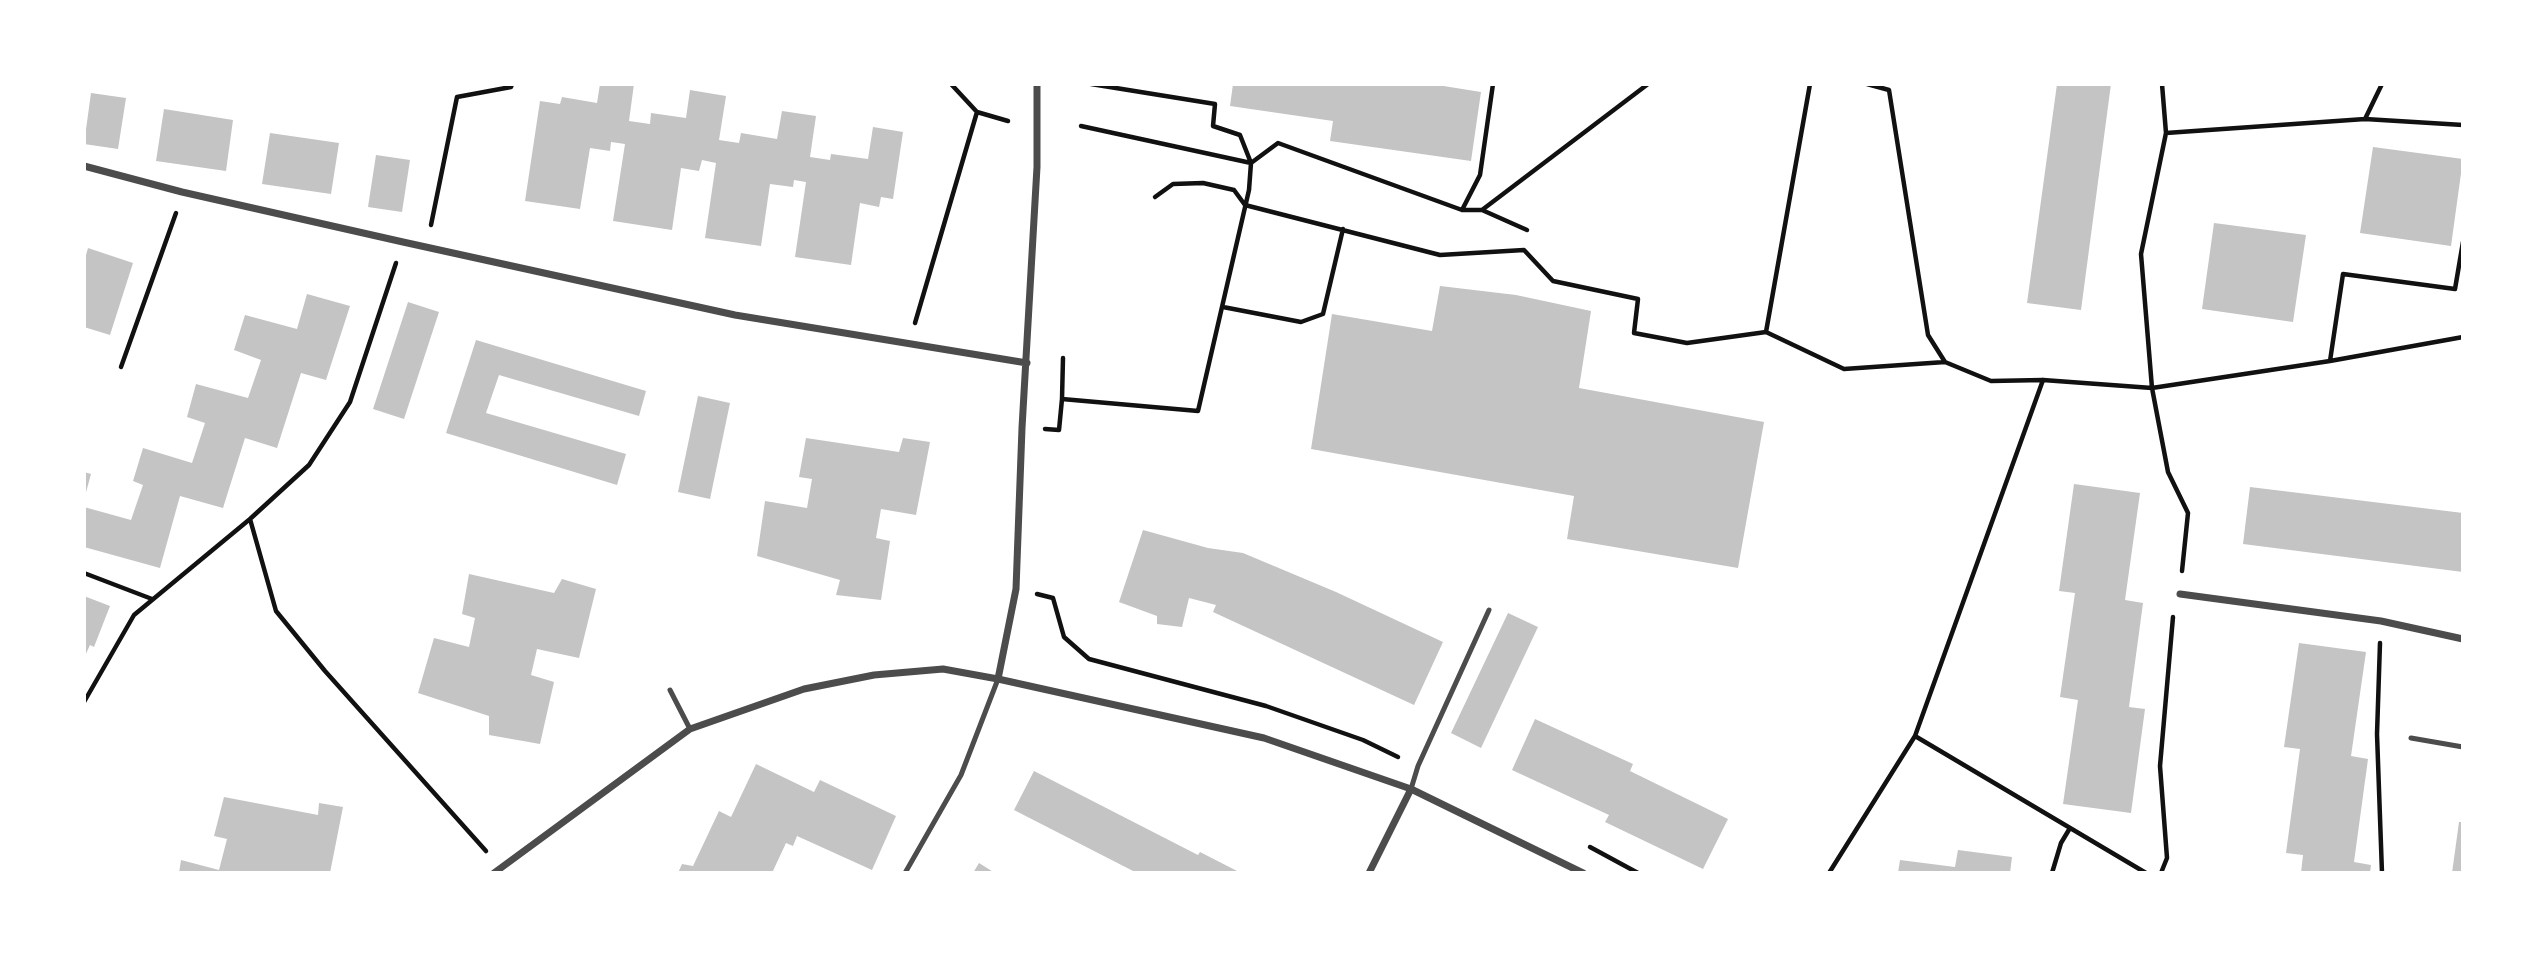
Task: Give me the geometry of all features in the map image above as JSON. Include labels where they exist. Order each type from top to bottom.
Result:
[{"type":"street","points":[[998,679],[1016,589],[1037,167],[1037,84]]},
{"type":"street","points":[[84,166],[182,192],[403,243],[735,315],[1027,363]]},
{"type":"street","points":[[2180,594],[2381,621],[2463,639]]},
{"type":"street","points":[[497,871],[690,729],[804,689],[874,675],[943,669],[1264,738],[1411,789],[1583,873]]},
{"type":"street","points":[[1369,873],[1411,789]]},
{"type":"lane","points":[[1411,789],[1418,766],[1489,610]]},
{"type":"lane","points":[[905,873],[961,775],[998,679]]},
{"type":"lane","points":[[670,690],[690,729]]},
{"type":"lane","points":[[2411,738],[2463,747]]},
{"type":"path","points":[[427,247],[457,97],[511,87],[512,84]]},
{"type":"path","points":[[951,84],[977,112],[1007,121]]},
{"type":"path","points":[[1062,399],[1199,411],[1245,205],[1251,163],[1240,135],[1213,126],[1215,104],[1091,84]]},
{"type":"path","points":[[1462,210],[1480,175],[1493,84]]},
{"type":"path","points":[[1482,210],[1648,84]]},
{"type":"path","points":[[1766,332],[1810,84]]},
{"type":"path","points":[[1867,84],[1890,87],[1928,335],[1945,362]]},
{"type":"path","points":[[2162,84],[2166,133],[2141,254],[2152,388],[2168,472],[2188,513],[2180,594]]},
{"type":"path","points":[[2365,119],[2382,84]]},
{"type":"path","points":[[909,342],[977,112]]},
{"type":"path","points":[[2166,133],[2365,119],[2463,125]]},
{"type":"path","points":[[1081,126],[1251,163],[1278,143],[1462,210],[1482,210],[1527,230]]},
{"type":"path","points":[[1156,197],[1173,184],[1203,183],[1234,190],[1245,205],[1440,255],[1524,250],[1553,281],[1638,299],[1634,333],[1687,343],[1766,332],[1844,369],[1945,362],[1991,381],[2043,380],[2152,388],[2330,361],[2463,337]]},
{"type":"path","points":[[121,367],[172,228],[182,192]]},
{"type":"path","points":[[1223,307],[1301,322],[1323,314],[1343,229]]},
{"type":"path","points":[[2330,361],[2343,274],[2455,289],[2463,242]]},
{"type":"path","points":[[84,702],[134,615],[250,519],[309,465],[350,402],[403,243]]},
{"type":"path","points":[[1022,428],[1059,430],[1063,358]]},
{"type":"path","points":[[1829,873],[1915,736],[2043,380]]},
{"type":"path","points":[[250,519],[276,611],[325,671],[475,837],[497,871]]},
{"type":"path","points":[[84,573],[152,599]]},
{"type":"path","points":[[2161,873],[2167,858],[2160,766],[2172,619]]},
{"type":"path","points":[[2381,621],[2377,734],[2382,873]]},
{"type":"path","points":[[1915,736],[2146,873]]},
{"type":"path","points":[[2052,873],[2061,843],[2070,828]]},
{"type":"building","points":[[600,84],[634,84],[629,121],[650,124],[651,113],[686,118],[690,90],[726,96],[719,140],[739,143],[741,133],[777,139],[782,111],[816,116],[810,157],[830,160],[831,154],[868,159],[873,127],[903,132],[893,199],[881,197],[879,207],[860,203],[851,265],[795,257],[806,182],[794,180],[793,187],[770,184],[761,246],[705,238],[716,163],[702,160],[699,171],[681,168],[672,230],[613,221],[625,144],[611,142],[610,151],[590,148],[580,209],[525,201],[540,101],[560,104],[562,97],[597,103]]},
{"type":"building","points":[[1233,84],[1431,84],[1481,92],[1471,161],[1330,141],[1333,121],[1230,106]]},
{"type":"building","points":[[2057,84],[2111,84],[2081,310],[2027,303]]},
{"type":"building","points":[[91,93],[126,98],[118,149],[84,144]]},
{"type":"building","points":[[164,109],[233,120],[226,171],[156,161]]},
{"type":"building","points":[[270,133],[339,143],[331,194],[262,184]]},
{"type":"building","points":[[2373,147],[2463,159],[2451,246],[2360,233]]},
{"type":"building","points":[[376,155],[410,160],[402,212],[368,207]]},
{"type":"building","points":[[2214,223],[2306,235],[2293,322],[2202,309]]},
{"type":"building","points":[[88,248],[133,263],[110,335],[84,327],[84,262]]},
{"type":"building","points":[[1440,286],[1516,295],[1591,311],[1579,388],[1764,422],[1738,568],[1567,539],[1574,496],[1311,449],[1332,314],[1432,331]]},
{"type":"building","points":[[307,294],[350,306],[326,380],[301,373],[277,448],[245,438],[223,508],[180,496],[160,568],[84,547],[84,507],[131,520],[143,485],[133,481],[143,448],[192,463],[205,423],[187,417],[196,384],[248,398],[261,360],[234,350],[245,315],[297,329]]},
{"type":"building","points":[[408,302],[439,312],[404,419],[373,409]]},
{"type":"building","points":[[476,340],[646,391],[639,416],[499,375],[486,413],[626,454],[617,485],[446,433]]},
{"type":"building","points":[[698,396],[730,403],[710,499],[678,492]]},
{"type":"building","points":[[806,438],[899,452],[903,438],[930,442],[916,515],[881,509],[876,538],[890,541],[881,600],[836,595],[840,580],[757,556],[765,501],[807,508],[812,479],[799,477]]},
{"type":"building","points":[[84,472],[91,474],[85,496],[84,496]]},
{"type":"building","points":[[2074,484],[2140,493],[2125,600],[2143,603],[2129,707],[2145,709],[2131,813],[2063,804],[2078,700],[2060,697],[2075,593],[2059,591]]},
{"type":"building","points":[[2250,487],[2463,513],[2463,572],[2243,544]]},
{"type":"building","points":[[1143,530],[1208,548],[1243,553],[1336,592],[1443,642],[1414,705],[1213,612],[1216,605],[1189,598],[1182,627],[1157,624],[1157,616],[1119,602]]},
{"type":"building","points":[[469,574],[554,593],[562,579],[596,589],[579,658],[537,649],[531,675],[554,682],[540,744],[489,735],[489,716],[418,693],[434,638],[469,647],[475,618],[462,614]]},
{"type":"building","points":[[84,596],[110,606],[94,647],[90,645],[84,658]]},
{"type":"building","points":[[1508,613],[1538,627],[1481,748],[1451,733]]},
{"type":"building","points":[[2299,643],[2366,652],[2351,756],[2368,759],[2354,862],[2371,865],[2370,873],[2301,873],[2303,855],[2286,853],[2300,749],[2284,747]]},
{"type":"building","points":[[1535,719],[1633,764],[1630,771],[1728,819],[1703,869],[1605,822],[1609,815],[1512,770]]},
{"type":"building","points":[[756,764],[814,792],[820,780],[896,816],[872,870],[797,836],[793,846],[786,843],[772,873],[678,873],[682,864],[693,866],[719,811],[731,817]]},
{"type":"building","points":[[1034,771],[1198,855],[1200,852],[1241,873],[1137,873],[1014,810]]},
{"type":"building","points":[[224,797],[318,815],[319,803],[343,807],[330,873],[179,873],[181,860],[219,870],[227,839],[214,836]]},
{"type":"building","points":[[2459,822],[2463,822],[2463,873],[2452,873]]},
{"type":"building","points":[[1958,850],[2012,857],[2010,873],[1898,873],[1900,860],[1955,867]]},
{"type":"building","points":[[979,863],[995,873],[973,873]]}]
